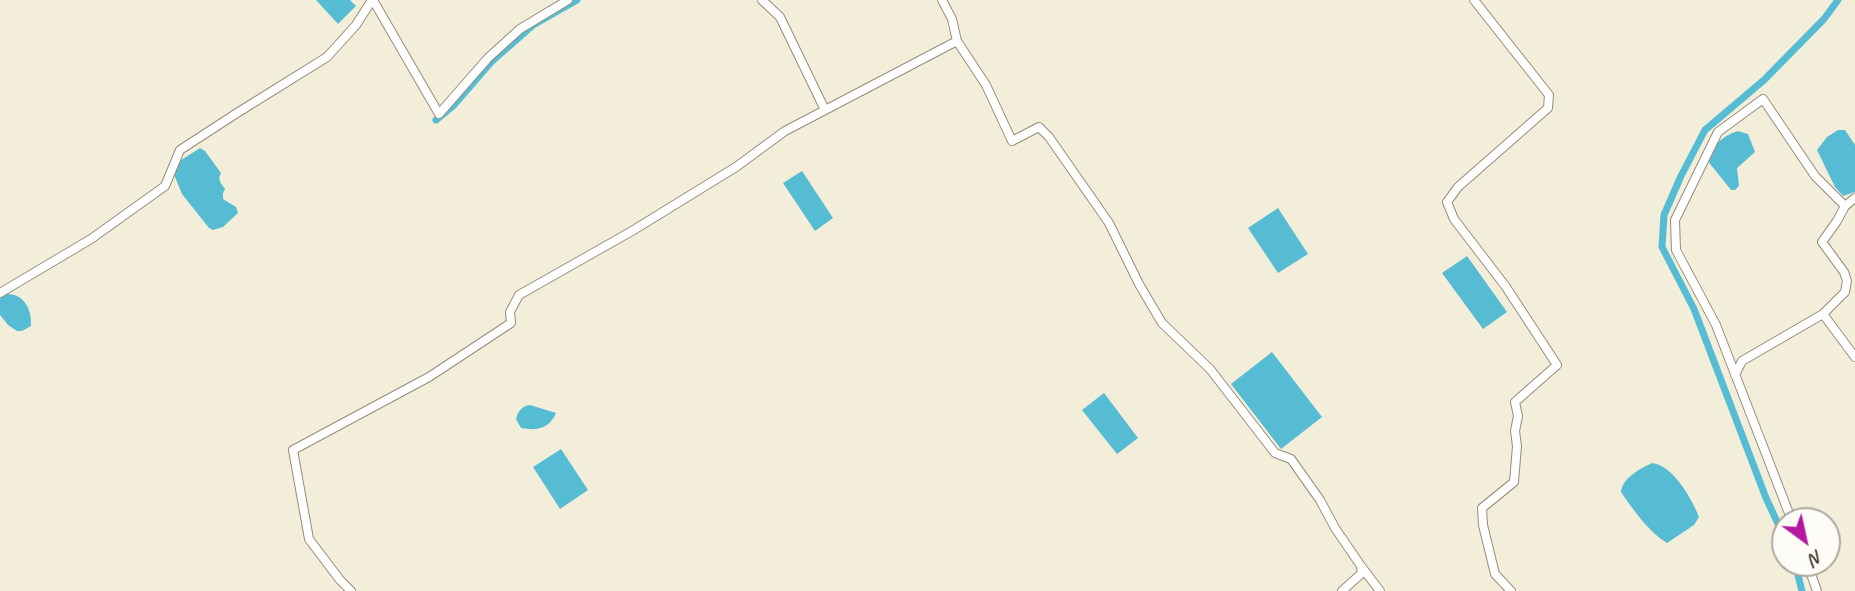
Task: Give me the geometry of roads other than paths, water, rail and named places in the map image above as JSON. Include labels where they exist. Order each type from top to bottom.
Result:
[{"type":"street","points":[[0,293],[90,239],[165,186],[180,150],[327,57],[356,24],[372,0],[439,114],[488,58],[520,29],[568,0]]},
{"type":"street","points":[[762,0],[780,17],[825,110]]},
{"type":"street","points":[[942,0],[952,19],[957,41],[986,85],[1012,141],[1039,127],[1049,138],[1110,223],[1161,323],[1210,369],[1275,453],[1291,458],[1320,500],[1335,528],[1380,591]]},
{"type":"street","points":[[1474,0],[1549,95],[1548,108],[1458,187],[1447,202],[1454,219],[1506,287],[1557,365],[1515,402],[1518,416],[1514,482],[1482,508],[1483,526],[1495,574],[1511,591]]},
{"type":"street","points":[[351,591],[309,539],[293,450],[429,377],[510,323],[510,312],[519,295],[632,231],[736,167],[785,131],[957,41]]},
{"type":"street","points":[[1787,507],[1716,326],[1676,250],[1675,220],[1718,132],[1763,99],[1815,176],[1844,206]]},
{"type":"street","points":[[1735,375],[1742,361],[1823,314],[1845,292],[1847,281],[1843,272],[1822,242],[1844,206],[1855,198]]},
{"type":"street","points":[[1823,314],[1855,357]]},
{"type":"street","points":[[1342,591],[1362,573],[1361,566]]},
{"type":"water","points":[[316,0],[350,0],[356,6],[338,24]]},
{"type":"water","points":[[1838,130],[1845,130],[1855,145],[1855,192],[1843,196],[1835,187],[1817,150],[1827,137]]},
{"type":"water","points":[[1738,131],[1748,134],[1755,152],[1737,168],[1739,186],[1731,190],[1707,160],[1719,142]]},
{"type":"water","points":[[200,148],[221,173],[219,180],[225,189],[223,199],[236,207],[238,213],[223,227],[213,230],[182,194],[173,172],[178,162]]},
{"type":"water","points":[[802,171],[833,218],[815,231],[783,183]]},
{"type":"water","points":[[1278,208],[1308,254],[1278,273],[1248,228]]},
{"type":"water","points":[[1467,256],[1507,312],[1483,329],[1442,273]]},
{"type":"water","points":[[7,294],[18,297],[26,304],[31,326],[17,331],[0,315],[0,298]]},
{"type":"water","points":[[1272,352],[1322,417],[1281,449],[1231,384]]},
{"type":"water","points":[[1104,393],[1138,438],[1117,454],[1082,410]]},
{"type":"water","points":[[530,405],[556,413],[550,423],[542,428],[521,428],[517,416],[519,411]]},
{"type":"water","points":[[561,449],[588,490],[560,509],[533,467]]},
{"type":"water","points":[[1652,463],[1660,465],[1674,476],[1692,501],[1699,517],[1694,525],[1667,543],[1648,527],[1621,492],[1629,478]]},
{"type":"waterway","points":[[436,120],[454,105],[492,61],[533,25],[577,0]]},
{"type":"waterway","points":[[1771,509],[1694,309],[1662,247],[1664,215],[1705,130],[1764,80],[1824,19],[1838,0]]},
{"type":"waterway","points":[[1798,577],[1802,591]]}]
